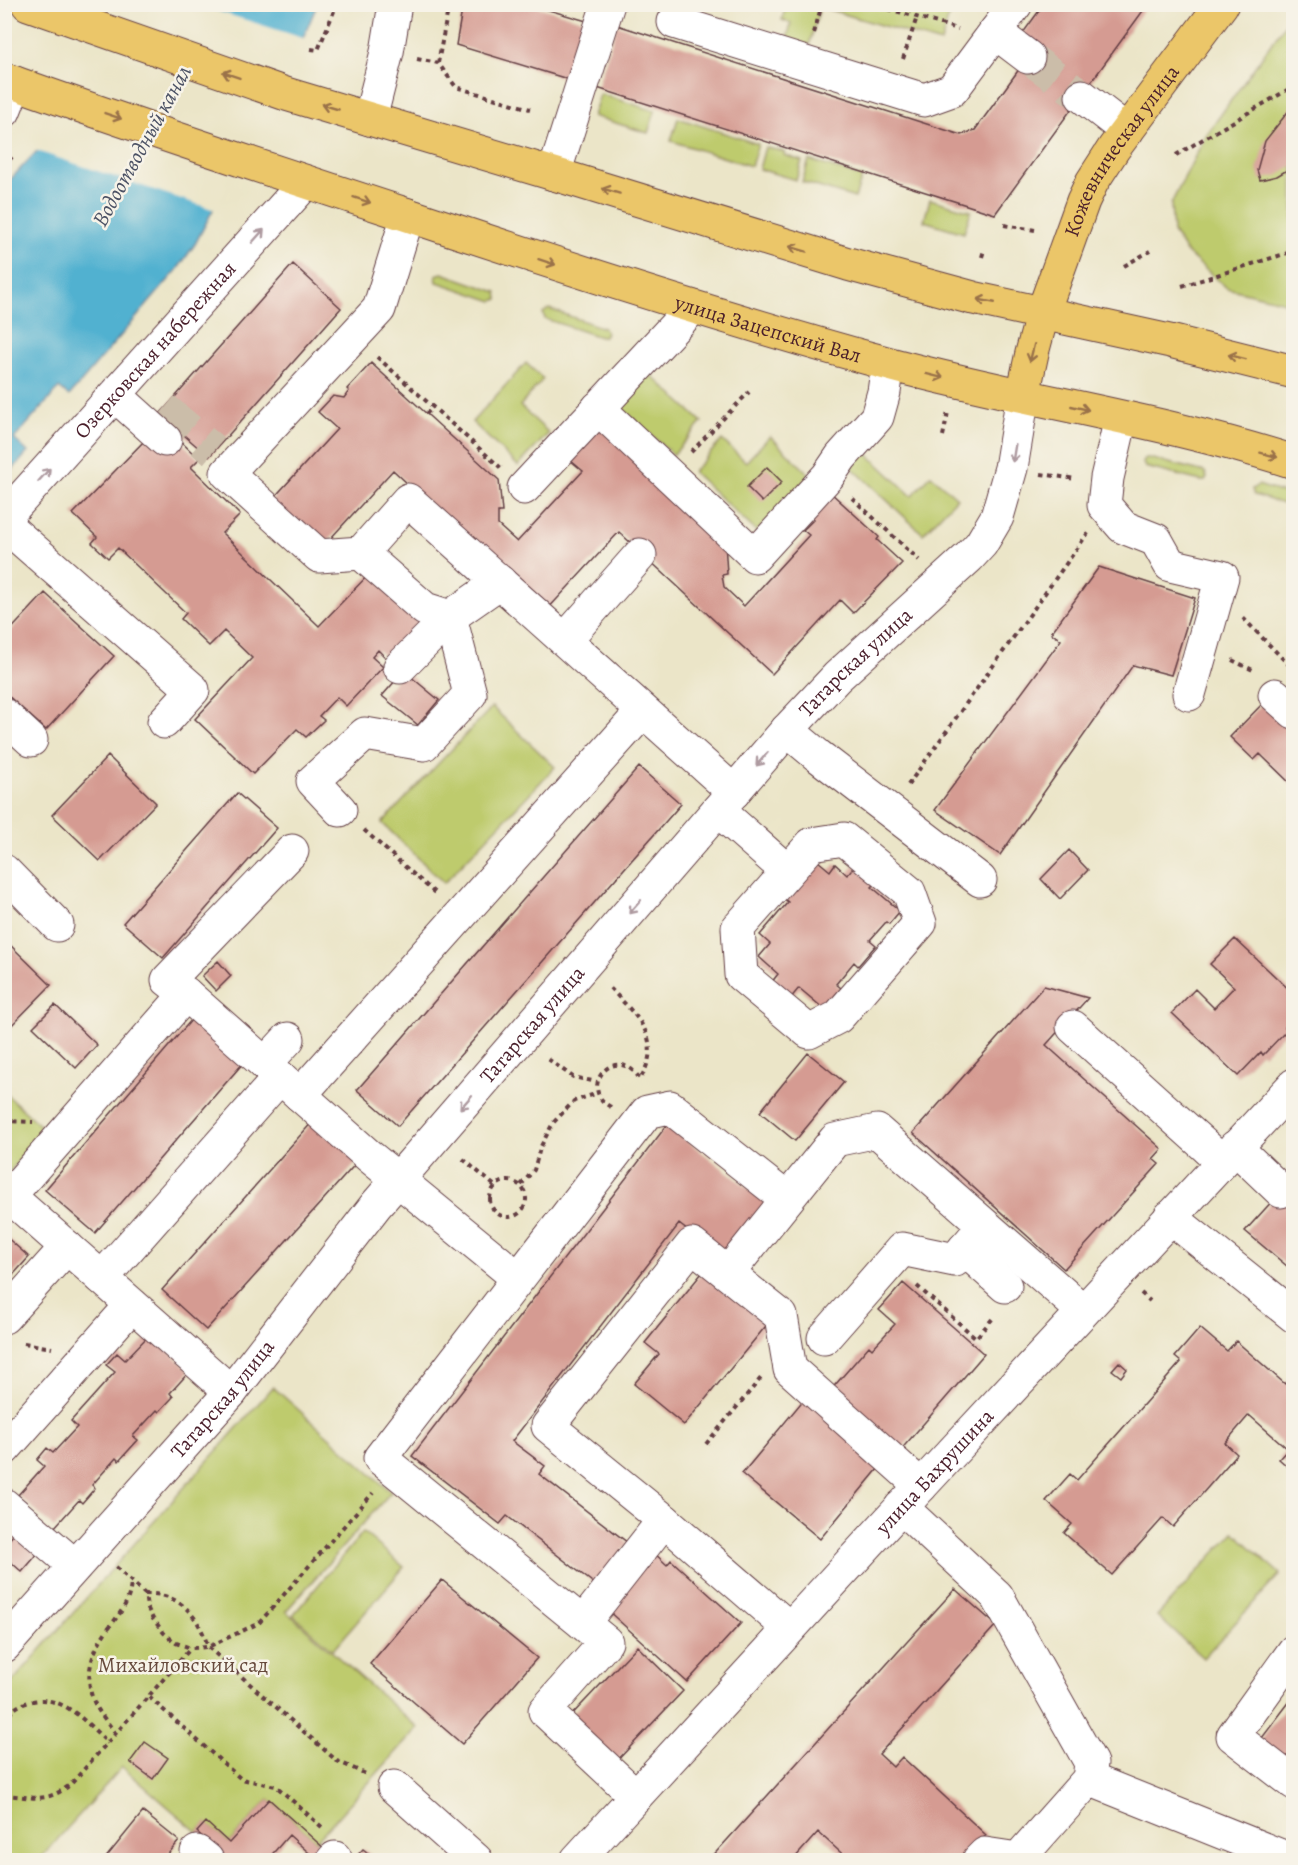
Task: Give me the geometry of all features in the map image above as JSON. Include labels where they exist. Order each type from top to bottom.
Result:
[{"type":"main road","points":[[28,4],[286,94],[848,264],[973,298],[1245,358],[1293,372]]},
{"type":"main road","name":"Кожевническая улица","points":[[1023,395],[1043,312],[1083,201],[1103,164],[1222,4]]},
{"type":"main road","name":"улица Зацепский Вал","points":[[8,91],[58,97],[252,165],[547,262],[888,364],[1182,431],[1293,462]]},
{"type":"street","points":[[370,119],[387,52],[395,4]]},
{"type":"street","points":[[554,174],[608,4]]},
{"type":"street","points":[[674,22],[924,100],[951,90],[1016,4]]},
{"type":"street","points":[[993,35],[1028,57]]},
{"type":"street","points":[[1082,96],[1127,131]]},
{"type":"street","name":"Озерковская набережная","points":[[4,518],[306,182]]},
{"type":"street","points":[[408,215],[379,309],[354,336],[221,462],[319,556],[361,552],[408,500],[643,711],[788,871]]},
{"type":"street","points":[[524,488],[693,307]]},
{"type":"street","points":[[598,408],[755,555],[828,476],[841,457],[877,417],[888,364]]},
{"type":"street","points":[[121,388],[164,424]]},
{"type":"street","name":"Татарская улица","points":[[4,1646],[231,1392],[376,1205],[787,730],[837,677],[981,544],[997,517],[1011,468],[1023,395]]},
{"type":"street","points":[[1121,418],[1107,478],[1104,505],[1123,527],[1156,540],[1170,565],[1222,577],[1189,694]]},
{"type":"street","points":[[4,524],[193,690],[164,722]]},
{"type":"street","points":[[361,552],[425,609],[450,617]]},
{"type":"street","points":[[565,640],[640,555]]},
{"type":"street","points":[[400,667],[450,617],[500,582]]},
{"type":"street","points":[[340,810],[313,781],[365,734],[424,744],[470,694],[450,617]]},
{"type":"street","points":[[102,1278],[282,1079],[460,915],[643,711]]},
{"type":"street","points":[[4,715],[31,740]]},
{"type":"street","points":[[787,730],[980,880]]},
{"type":"street","points":[[844,839],[909,892],[920,923],[838,1017],[809,1032],[741,975],[738,928],[788,871],[812,844],[844,839]]},
{"type":"street","points":[[292,851],[168,980],[473,1247],[518,1278]]},
{"type":"street","points":[[8,882],[57,925]]},
{"type":"street","points":[[186,994],[7,1195],[231,1392]]},
{"type":"street","points":[[1074,1028],[1228,1154],[1281,1191]]},
{"type":"street","points":[[282,1079],[288,1039]]},
{"type":"street","name":"улица Бахрушина","points":[[586,1857],[636,1796],[789,1628],[1293,1085]]},
{"type":"street","points":[[636,1796],[545,1712],[606,1641],[380,1458],[387,1435],[518,1278],[646,1112],[670,1107],[787,1199]]},
{"type":"street","points":[[728,1274],[835,1140],[877,1131],[974,1237],[1083,1311]]},
{"type":"street","points":[[1170,1217],[1293,1316]]},
{"type":"street","points":[[974,1237],[1001,1300]]},
{"type":"street","points":[[824,1338],[902,1249],[955,1260],[974,1237]]},
{"type":"street","points":[[789,1628],[664,1520],[548,1426],[692,1245],[782,1316],[789,1369],[911,1496],[997,1596],[1090,1763],[1089,1779],[1018,1859],[985,1854],[979,1860]]},
{"type":"street","points":[[10,1330],[67,1247]]},
{"type":"street","points":[[4,1449],[132,1305]]},
{"type":"street","points":[[4,1505],[75,1566]]},
{"type":"street","points":[[583,1623],[664,1520]]},
{"type":"street","points":[[1293,1651],[1233,1736],[1293,1783]]},
{"type":"street","points":[[1089,1779],[1291,1860]]},
{"type":"street","points":[[394,1787],[476,1860]]},
{"type":"path","points":[[311,49],[318,51],[337,4]]},
{"type":"path","points":[[438,63],[449,4]]},
{"type":"path","points":[[871,4],[917,18],[993,35]]},
{"type":"path","points":[[892,90],[917,18]]},
{"type":"path","points":[[415,58],[438,63],[456,87],[530,109]]},
{"type":"path","points":[[1176,155],[1293,86]]},
{"type":"path","points":[[4,166],[12,157]]},
{"type":"path","points":[[1287,171],[1293,176]]},
{"type":"path","points":[[1004,225],[1035,230]]},
{"type":"path","points":[[982,257],[984,250]]},
{"type":"path","points":[[1124,266],[1150,251]]},
{"type":"path","points":[[1182,286],[1293,251]]},
{"type":"path","points":[[354,336],[524,488]]},
{"type":"path","points":[[669,475],[748,392]]},
{"type":"path","points":[[426,414],[433,406]]},
{"type":"path","points":[[943,436],[949,408]]},
{"type":"path","points":[[1034,473],[1084,480]]},
{"type":"path","points":[[828,476],[920,561]]},
{"type":"path","points":[[890,811],[1085,535],[1112,514]]},
{"type":"path","points":[[1202,646],[1283,697],[1288,664],[1217,592]]},
{"type":"path","points":[[340,810],[460,915]]},
{"type":"path","points":[[610,987],[638,1019],[651,1045],[648,1067],[640,1079],[634,1070],[623,1064],[612,1065],[602,1071],[597,1082],[598,1093],[604,1103],[614,1108]]},
{"type":"path","points":[[548,1059],[573,1077],[597,1082]]},
{"type":"path","points":[[520,1185],[534,1170],[540,1148],[553,1123],[574,1101],[598,1093]]},
{"type":"path","points":[[463,1159],[495,1186]]},
{"type":"path","points":[[503,1181],[512,1181],[520,1185],[526,1193],[526,1203],[522,1211],[514,1216],[505,1216],[496,1212],[491,1204],[490,1195],[495,1186],[503,1181]]},
{"type":"path","points":[[908,1279],[976,1338],[1001,1300]]},
{"type":"path","points":[[1141,1293],[1150,1301]]},
{"type":"path","points":[[10,1330],[88,1354]]},
{"type":"path","points":[[706,1444],[762,1376]]},
{"type":"path","points":[[112,1563],[145,1594],[147,1606],[164,1633],[176,1643],[191,1648],[208,1647],[259,1623],[374,1492]]},
{"type":"path","points":[[116,1734],[94,1703],[89,1679],[93,1655],[102,1637],[120,1614],[130,1596],[131,1581]]},
{"type":"path","points":[[145,1594],[167,1595],[183,1606],[204,1632],[208,1647],[337,1761],[394,1787]]},
{"type":"path","points":[[4,1796],[46,1799],[59,1794],[71,1784],[191,1648]]},
{"type":"path","points":[[149,1697],[241,1779],[276,1786],[332,1850]]},
{"type":"path","points":[[4,1722],[11,1710],[21,1704],[33,1700],[55,1701],[77,1714],[108,1743]]},
{"type":"green space","points":[[786,5],[952,5],[941,43],[820,7],[808,49],[786,43],[791,23],[782,20]]},
{"type":"green space","points":[[1293,13],[1293,304],[1227,288],[1186,252],[1173,232],[1171,204],[1205,137]]},
{"type":"green space","points":[[600,94],[655,111],[648,133],[593,116]]},
{"type":"green space","points":[[678,118],[758,144],[751,166],[671,141]]},
{"type":"green space","points":[[765,147],[785,152],[784,155],[802,161],[796,180],[759,169]]},
{"type":"green space","points":[[809,160],[862,177],[855,198],[802,182]]},
{"type":"green space","points":[[930,199],[971,211],[964,233],[924,221]]},
{"type":"green space","points":[[442,273],[497,292],[498,299],[493,301],[437,282],[436,275]]},
{"type":"green space","points":[[549,309],[604,328],[606,333],[600,337],[545,319],[543,313]]},
{"type":"green space","points":[[526,363],[543,379],[520,406],[549,433],[518,466],[472,422]]},
{"type":"green space","points":[[650,374],[702,422],[673,455],[620,407]]},
{"type":"green space","points":[[770,436],[810,475],[757,532],[693,472],[722,440],[746,462]]},
{"type":"green space","points":[[861,448],[912,496],[931,475],[957,498],[923,534],[847,463]]},
{"type":"green space","points":[[1145,458],[1205,472],[1207,478],[1201,481],[1145,467],[1143,463]]},
{"type":"green space","points":[[1258,485],[1293,496],[1293,507],[1254,495],[1252,489]]},
{"type":"green space","points":[[492,707],[555,767],[444,883],[382,823]]},
{"type":"green space","points":[[4,1092],[47,1132],[4,1177]]},
{"type":"green space","name":"Михайловский сад","points":[[273,1387],[391,1492],[286,1611],[418,1728],[316,1841],[269,1799],[229,1843],[206,1823],[197,1832],[122,1767],[39,1860],[5,1860],[5,1690]]},
{"type":"green space","points":[[363,1532],[404,1567],[333,1650],[293,1615]]},
{"type":"green space","points":[[1234,1532],[1280,1574],[1203,1658],[1157,1616]]},
{"type":"water","name":"Водоотводный канал","points":[[117,5],[317,5],[303,38],[195,244],[177,270],[69,396],[59,388],[14,439],[28,452],[5,478],[4,186],[37,151]]},
{"type":"pier","points":[[114,4],[198,5],[306,39],[218,211],[34,150]]},
{"type":"building","points":[[463,4],[528,4],[590,22],[571,80],[456,45]]},
{"type":"building","points":[[1044,4],[1148,4],[995,214],[597,88],[617,25],[961,135],[975,130],[1028,57],[1020,37]]},
{"type":"building","points":[[1294,104],[1294,166],[1277,176],[1260,180],[1257,170],[1265,141]]},
{"type":"building","points":[[293,264],[341,308],[209,457],[160,414]]},
{"type":"building","points":[[371,363],[499,480],[502,512],[498,512],[498,525],[517,542],[583,471],[570,460],[598,426],[725,543],[727,574],[722,575],[724,587],[744,606],[809,535],[803,530],[814,519],[810,515],[830,492],[879,537],[877,540],[902,563],[853,613],[840,600],[772,674],[619,532],[545,612],[393,470],[320,550],[269,503],[337,429],[318,412],[333,396],[344,398],[349,391],[347,389]]},
{"type":"building","points":[[171,432],[199,459],[191,467],[240,515],[222,533],[319,626],[371,572],[426,625],[391,663],[378,650],[372,657],[383,667],[346,706],[337,697],[319,716],[324,720],[306,737],[297,729],[253,774],[195,719],[252,658],[224,631],[209,646],[181,619],[186,613],[118,548],[108,558],[92,543],[97,537],[73,514],[149,436]]},
{"type":"building","points":[[767,467],[782,482],[762,502],[747,487]]},
{"type":"building","points":[[1099,567],[1195,598],[1171,675],[1133,665],[1000,855],[935,810],[1061,640],[1051,633]]},
{"type":"building","points":[[45,593],[114,656],[46,730],[4,692],[4,637]]},
{"type":"building","points":[[404,671],[439,700],[418,725],[382,696]]},
{"type":"building","points":[[1267,699],[1294,725],[1294,787],[1260,754],[1254,760],[1230,737]]},
{"type":"building","points":[[108,756],[156,803],[100,861],[52,815]]},
{"type":"building","points":[[639,767],[681,804],[398,1126],[357,1090]]},
{"type":"building","points":[[237,793],[277,828],[163,958],[123,923]]},
{"type":"building","points":[[1069,850],[1088,870],[1060,899],[1041,879]]},
{"type":"building","points":[[818,861],[830,871],[835,864],[847,875],[855,865],[876,883],[872,887],[900,911],[889,924],[886,922],[870,940],[876,945],[858,966],[854,962],[836,984],[841,988],[824,1009],[799,988],[790,999],[771,983],[778,974],[759,957],[770,944],[760,935],[788,902],[776,892]]},
{"type":"building","points":[[4,939],[51,985],[4,1033]]},
{"type":"building","points":[[1235,939],[1294,994],[1294,1018],[1285,1027],[1287,1030],[1263,1055],[1261,1052],[1238,1076],[1172,1013],[1195,989],[1214,1008],[1234,987],[1210,964]]},
{"type":"building","points":[[218,961],[231,976],[216,991],[202,976]]},
{"type":"building","points":[[1044,986],[1088,998],[1046,1045],[1162,1149],[1153,1159],[1159,1164],[1064,1269],[913,1133]]},
{"type":"building","points":[[55,1005],[97,1045],[76,1068],[33,1027]]},
{"type":"building","points":[[193,1018],[244,1062],[95,1233],[45,1190]]},
{"type":"building","points":[[808,1053],[844,1082],[795,1141],[760,1112]]},
{"type":"building","points":[[314,1120],[359,1160],[206,1330],[162,1290]]},
{"type":"building","points":[[667,1125],[767,1203],[724,1259],[679,1224],[512,1441],[545,1466],[539,1474],[628,1543],[596,1585],[507,1516],[500,1524],[412,1456]]},
{"type":"building","points":[[1294,1177],[1294,1272],[1245,1231]]},
{"type":"building","points":[[4,1235],[29,1257],[4,1285]]},
{"type":"building","points":[[706,1268],[770,1321],[684,1425],[634,1384],[659,1354],[645,1343]]},
{"type":"building","points":[[903,1283],[984,1354],[899,1452],[829,1392],[869,1346],[872,1349],[895,1324],[879,1310]]},
{"type":"building","points":[[1200,1328],[1227,1351],[1236,1341],[1285,1384],[1294,1374],[1294,1472],[1279,1459],[1288,1449],[1249,1415],[1225,1443],[1237,1454],[1173,1527],[1163,1518],[1112,1575],[1064,1533],[1072,1524],[1046,1501],[1070,1474],[1077,1480],[1181,1362],[1175,1357]]},
{"type":"building","points":[[150,1334],[190,1371],[170,1393],[173,1397],[159,1412],[157,1410],[133,1436],[138,1440],[119,1461],[116,1458],[92,1485],[95,1488],[82,1503],[79,1500],[54,1528],[18,1495],[44,1466],[37,1460],[47,1448],[53,1453],[77,1427],[71,1421],[115,1372],[106,1365],[117,1353],[125,1360]]},
{"type":"building","points":[[1119,1362],[1127,1369],[1121,1377],[1112,1370]]},
{"type":"building","points":[[805,1398],[883,1463],[820,1539],[742,1474]]},
{"type":"building","points":[[17,1530],[41,1550],[22,1572],[4,1556],[4,1546]]},
{"type":"building","points":[[653,1552],[667,1565],[671,1560],[741,1623],[687,1682],[607,1610]]},
{"type":"building","points":[[442,1580],[537,1658],[462,1744],[370,1664]]},
{"type":"building","points":[[955,1589],[996,1625],[879,1754],[893,1767],[902,1757],[986,1835],[963,1860],[849,1860],[818,1832],[793,1860],[709,1860]]},
{"type":"building","points":[[637,1646],[683,1691],[613,1765],[565,1722]]},
{"type":"building","points":[[1294,1696],[1294,1776],[1255,1747]]},
{"type":"building","points":[[145,1742],[168,1758],[153,1779],[130,1762]]},
{"type":"building","points":[[269,1799],[326,1850],[317,1860],[289,1835],[267,1860],[228,1860],[197,1832],[206,1822],[229,1843]]},
{"type":"building","points":[[143,1812],[179,1841],[163,1860],[104,1860]]},
{"type":"building","points":[[363,1849],[377,1860],[353,1860]]},
{"type":"tunnel","points":[[1028,57],[1082,96]]},
{"type":"tunnel","points":[[164,409],[214,451]]}]
